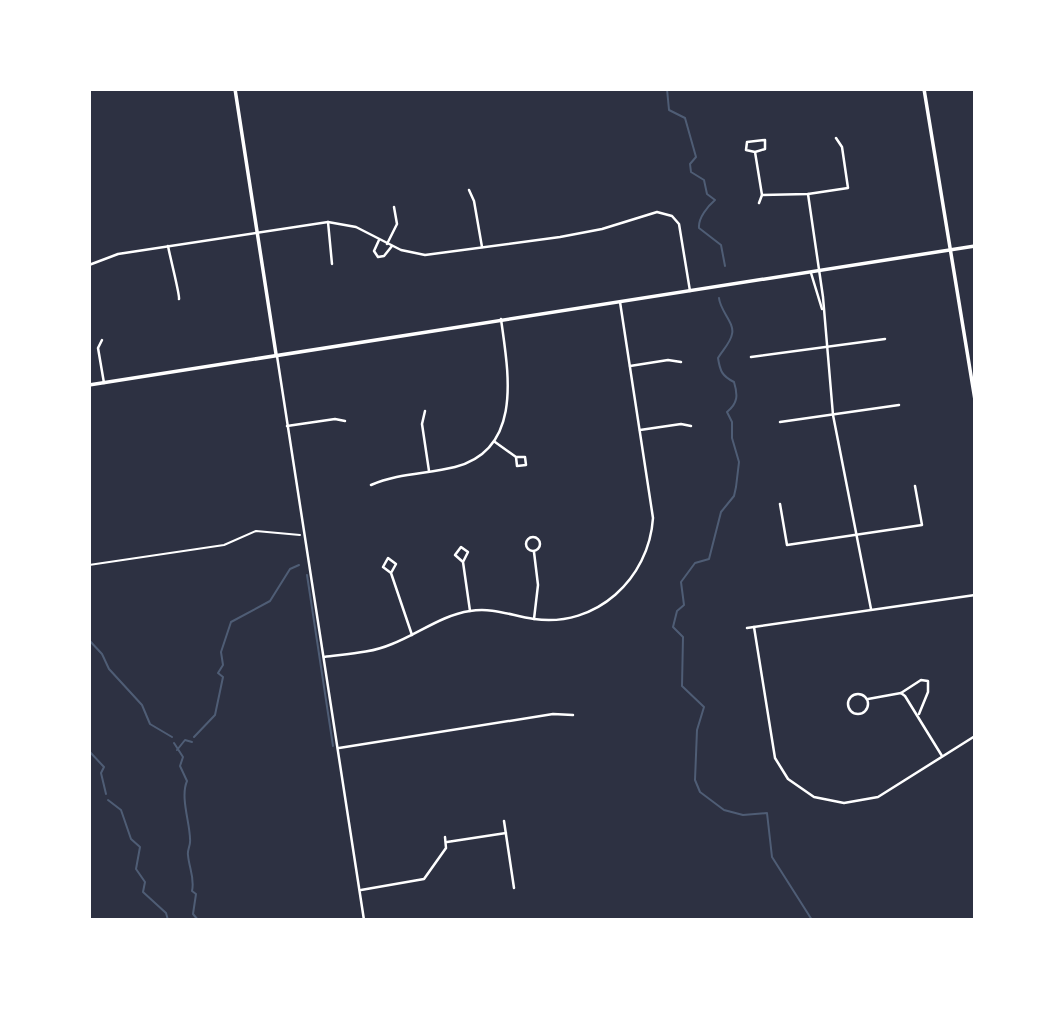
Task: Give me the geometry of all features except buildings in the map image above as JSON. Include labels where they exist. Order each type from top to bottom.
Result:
[{"type":"street","points":[[235,89],[365,920]]},
{"type":"street","points":[[924,89],[975,400]]},
{"type":"street","points":[[762,195],[808,194],[848,188],[842,147],[836,138]]},
{"type":"street","points":[[765,140],[765,149],[755,152],[746,150],[747,142],[765,140]]},
{"type":"street","points":[[755,152],[762,195],[759,203]]},
{"type":"street","points":[[469,190],[474,201],[482,247]]},
{"type":"street","points":[[808,194],[820,271],[833,415],[871,609]]},
{"type":"street","points":[[387,244],[397,224],[394,207]]},
{"type":"street","points":[[89,265],[118,254],[328,222],[349,224],[387,244],[425,255],[592,231],[662,212],[677,221],[690,291]]},
{"type":"street","points":[[328,222],[332,264]]},
{"type":"street","points":[[379,239],[374,251],[378,257],[384,256],[392,246]]},
{"type":"street","points":[[168,246],[173,280],[180,291],[179,299]]},
{"type":"street","points":[[89,385],[975,246]]},
{"type":"street","points":[[811,272],[822,309]]},
{"type":"street","points":[[324,657],[382,648],[450,616],[470,611],[500,611],[534,620],[578,616],[609,599],[640,568],[650,540],[653,510],[620,302]]},
{"type":"street","points":[[371,485],[388,478],[464,464],[494,441],[506,416],[509,396],[501,319]]},
{"type":"street","points":[[751,357],[885,339]]},
{"type":"street","points":[[102,340],[98,348],[104,383]]},
{"type":"street","points":[[630,366],[668,360],[681,362]]},
{"type":"street","points":[[780,422],[899,405]]},
{"type":"street","points":[[425,411],[422,424],[429,471]]},
{"type":"street","points":[[287,426],[335,419],[345,421]]},
{"type":"street","points":[[640,429],[681,424],[691,426]]},
{"type":"street","points":[[494,441],[516,457]]},
{"type":"street","points":[[780,504],[787,545],[922,525],[915,486]]},
{"type":"street","points":[[534,552],[538,585],[534,620]]},
{"type":"street","points":[[463,562],[470,611]]},
{"type":"street","points":[[391,573],[412,635]]},
{"type":"street","points":[[747,628],[975,592]]},
{"type":"street","points":[[754,627],[774,754],[788,779],[806,793],[835,803],[864,802],[892,790],[975,736]]},
{"type":"street","points":[[868,699],[901,693],[921,680],[928,681],[928,692],[919,714]]},
{"type":"street","points":[[901,693],[910,699],[942,756]]},
{"type":"street","points":[[855,694],[863,694],[868,699],[867,708],[862,713],[853,712],[849,706],[850,698],[855,694]]},
{"type":"street","points":[[339,748],[553,714],[573,715]]},
{"type":"street","points":[[504,821],[514,888]]},
{"type":"street","points":[[361,890],[424,879],[447,842],[506,833]]},
{"type":"street","points":[[444,837],[447,842]]},
{"type":"path","points":[[89,565],[224,545],[256,531],[299,536]]},
{"type":"waterway","points":[[667,89],[669,110],[685,118],[696,157],[690,164],[691,172],[704,180],[707,194],[715,200],[702,216],[699,228],[721,245],[725,266]]},
{"type":"waterway","points":[[719,298],[732,330],[730,340],[718,358],[722,373],[734,382],[736,391],[735,402],[727,412],[732,422],[732,438],[739,462],[736,487],[734,496],[721,512],[709,559],[695,563],[681,582],[684,605],[677,611],[673,627],[683,637],[682,686],[704,707],[697,730],[695,780],[700,792],[724,810],[743,815],[767,813],[772,857],[812,920]]},
{"type":"waterway","points":[[89,420],[89,432]]},
{"type":"waterway","points":[[194,737],[215,715],[223,677],[218,673],[223,665],[221,652],[231,622],[270,601],[290,569],[299,565]]},
{"type":"waterway","points":[[307,575],[333,746]]},
{"type":"waterway","points":[[89,640],[102,654],[109,669],[142,705],[150,724],[172,737]]},
{"type":"waterway","points":[[177,750],[185,740],[192,742]]},
{"type":"waterway","points":[[174,743],[183,757],[180,766],[187,781],[185,802],[190,833],[188,853],[192,891],[196,894],[193,914],[198,920]]},
{"type":"waterway","points":[[89,751],[104,767],[101,773],[106,794]]},
{"type":"waterway","points":[[108,800],[121,810],[131,839],[140,847],[136,869],[145,882],[143,892],[166,913],[168,920]]}]
